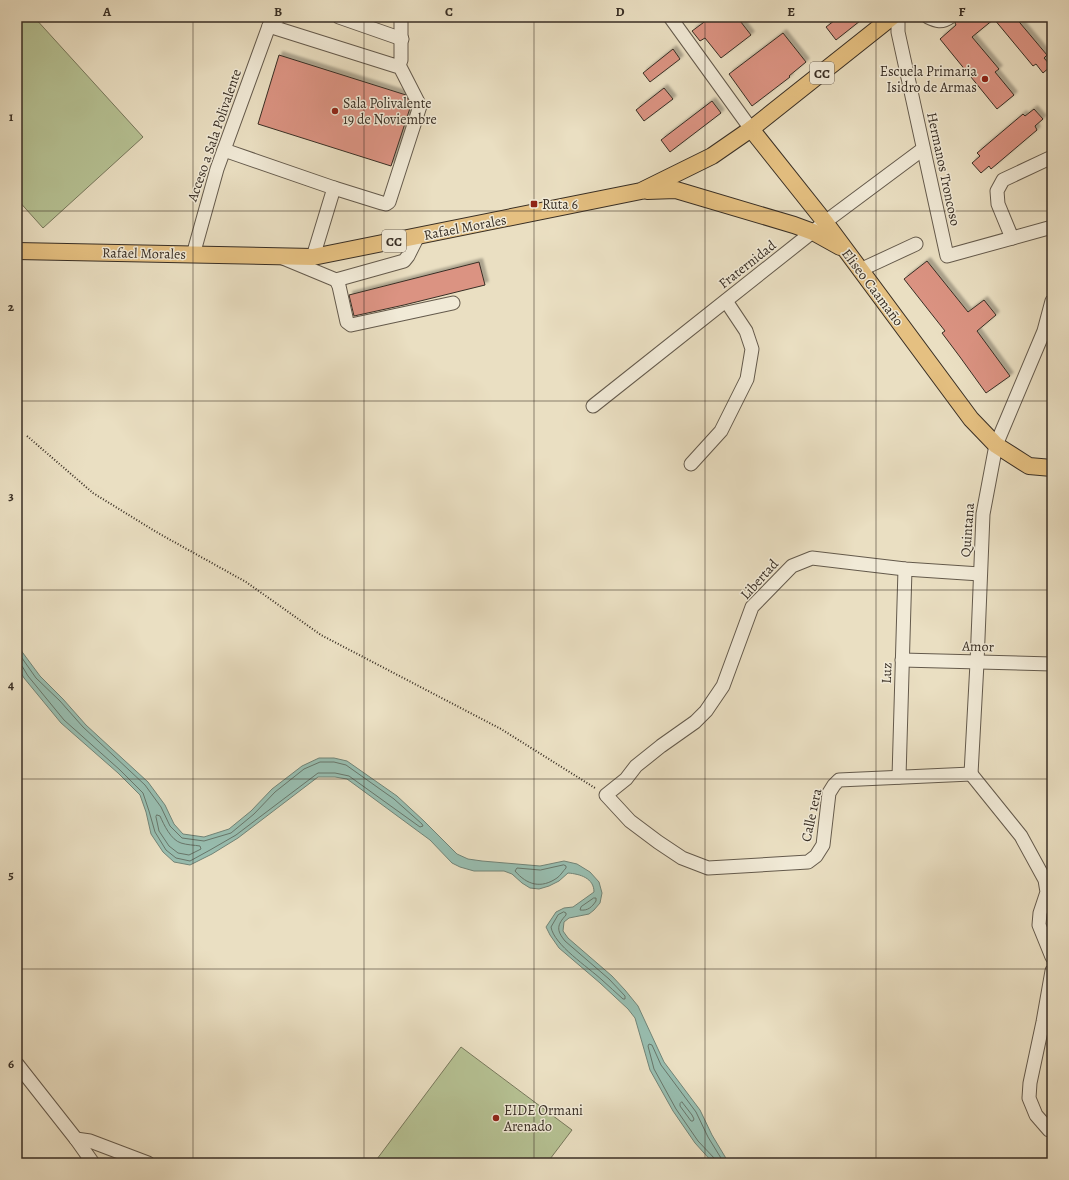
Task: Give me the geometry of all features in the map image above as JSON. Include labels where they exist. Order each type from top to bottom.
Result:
[{"type":"main road","name":"CC","points":[[751,129],[892,17]]},
{"type":"main road","name":"Rafael Morales","points":[[17,251],[313,257],[641,191],[712,156],[751,129]]},
{"type":"main road","name":"Eliseo Caamaño","points":[[751,129],[819,227],[846,251],[971,419],[996,445],[1029,466],[1052,468]]},
{"type":"main road","points":[[641,191],[676,190],[794,225],[819,227]]},
{"type":"street","points":[[268,26],[279,17]]},
{"type":"street","points":[[338,17],[402,40]]},
{"type":"street","points":[[224,150],[334,188],[382,203],[386,204],[389,202],[420,106],[399,65],[401,60],[402,40],[401,17]]},
{"type":"street","points":[[670,17],[751,129]]},
{"type":"street","name":"Hermanos Troncoso","points":[[898,17],[898,32],[947,256],[1012,238]]},
{"type":"street","points":[[928,17],[936,21],[942,21],[950,17]]},
{"type":"street","points":[[268,26],[396,66],[399,65]]},
{"type":"street","name":"Acceso a Sala Polivalente","points":[[193,254],[217,169],[268,26]]},
{"type":"street","name":"Fraternidad","points":[[593,406],[819,227],[923,149]]},
{"type":"street","points":[[1052,158],[1003,180],[997,192],[998,204],[1012,238],[1052,227]]},
{"type":"street","points":[[313,257],[334,188]]},
{"type":"street","points":[[280,256],[336,280],[404,260],[408,256],[418,236]]},
{"type":"street","points":[[860,270],[916,244]]},
{"type":"street","points":[[336,280],[339,286],[347,322],[351,325],[453,303]]},
{"type":"street","points":[[691,464],[721,431],[748,379],[752,349],[746,331],[726,301]]},
{"type":"street","name":"Quintana","points":[[971,774],[983,514],[996,445],[1048,331],[1052,301]]},
{"type":"street","name":"Libertad","points":[[606,795],[626,779],[636,766],[695,722],[706,711],[723,686],[752,607],[792,566],[812,558],[905,569],[980,574]]},
{"type":"street","name":"Luz","points":[[899,777],[905,569]]},
{"type":"street","name":"Amor","points":[[902,660],[1052,664]]},
{"type":"street","points":[[971,774],[1021,836],[1048,882],[1047,892],[1040,913],[1039,925],[1052,957]]},
{"type":"street","name":"Calle 1era","points":[[606,795],[630,821],[658,842],[682,858],[708,868],[808,862],[816,856],[823,845],[829,793],[839,780],[971,774]]},
{"type":"street","points":[[1052,971],[1030,1083],[1029,1098],[1036,1115],[1048,1130],[1052,1131]]},
{"type":"street","points":[[17,1064],[93,1163]]},
{"type":"street","points":[[76,1139],[90,1141],[148,1163]]},
{"type":"path","points":[[26,436],[93,493],[158,533],[246,582],[321,635],[501,729],[606,795]]},
{"type":"shaded area","points":[[17,17],[34,17],[143,137],[43,228],[17,199]]},
{"type":"shaded area","points":[[461,1047],[572,1130],[547,1163],[374,1163]]},
{"type":"water","points":[[17,645],[40,676],[86,725],[148,782],[165,805],[174,824],[183,834],[204,837],[229,829],[251,811],[272,789],[302,766],[319,758],[334,758],[347,761],[397,796],[457,854],[468,859],[540,866],[564,861],[577,864],[590,872],[599,882],[602,893],[600,903],[589,914],[569,918],[564,922],[563,931],[568,938],[612,976],[638,1006],[664,1062],[700,1110],[712,1135],[727,1160],[731,1163],[713,1163],[695,1143],[673,1111],[650,1070],[635,1018],[628,1009],[600,983],[559,948],[550,935],[546,927],[556,912],[564,908],[573,907],[594,892],[592,883],[589,880],[577,874],[568,873],[559,881],[539,889],[530,888],[512,874],[504,871],[474,871],[460,867],[452,863],[430,840],[347,779],[335,777],[318,777],[238,838],[212,854],[190,865],[174,862],[163,852],[151,834],[140,795],[118,773],[61,723],[24,678],[17,666]]},
{"type":"building","points":[[711,17],[737,17],[751,35],[721,58],[705,38],[700,41],[692,31]]},
{"type":"building","points":[[839,17],[865,17],[836,40],[826,27]]},
{"type":"building","points":[[959,17],[1015,17],[1047,55],[1044,58],[1051,66],[1043,73],[1036,64],[1033,66],[994,19],[972,37],[999,69],[995,72],[1014,95],[997,109],[940,39],[956,25],[955,23]]},
{"type":"building","points":[[783,33],[806,62],[789,76],[790,77],[752,106],[729,74]]},
{"type":"building","points":[[673,49],[680,59],[650,82],[643,73]]},
{"type":"building","name":"Sala Polivalente 19 de Noviembre","points":[[279,55],[406,95],[411,105],[391,166],[258,124]]},
{"type":"building","points":[[664,88],[673,99],[644,121],[636,110]]},
{"type":"building","points":[[712,101],[721,113],[670,152],[661,140]]},
{"type":"building","points":[[1034,109],[1043,119],[1035,126],[1037,130],[991,169],[989,166],[981,173],[972,163],[980,156],[977,153],[1023,114],[1025,116]]},
{"type":"building","points":[[927,261],[968,312],[984,300],[996,315],[977,331],[1010,376],[986,393],[942,333],[945,331],[904,279]]},
{"type":"building","points":[[479,262],[485,285],[354,316],[349,295]]},
{"type":"place","name":"Escuela Primaria Isidro de Armas","points":[[985,79]]},
{"type":"place","name":"Sala Polivalente 19 de Noviembre","points":[[335,111]]},
{"type":"place","name":"Ruta 6","points":[[534,204]]},
{"type":"place","name":"EIDE Ormani Arenado","points":[[496,1118]]}]
